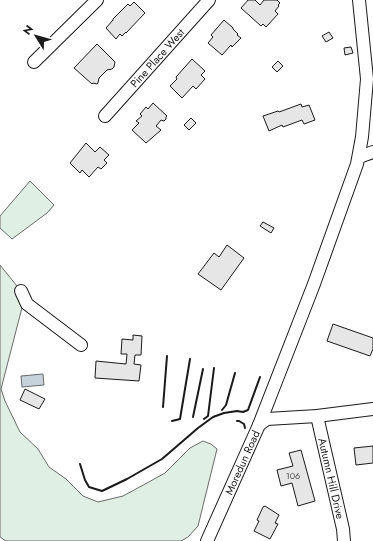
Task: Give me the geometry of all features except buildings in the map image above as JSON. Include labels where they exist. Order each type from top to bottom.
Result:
[{"type":"street","points":[[34,62],[97,0]]},
{"type":"street","name":"Pine Place West","points":[[105,116],[209,0]]},
{"type":"street","points":[[258,425],[314,284],[359,157],[367,78],[360,0]]},
{"type":"street","points":[[359,157],[373,152]]},
{"type":"street","points":[[21,291],[27,304],[81,345]]},
{"type":"street","name":"Moredun Road","points":[[207,541],[258,425],[267,419],[317,416],[373,409]]},
{"type":"street","name":"Autumn Hill Drive","points":[[317,416],[343,529],[344,541]]},
{"type":"green space","points":[[30,181],[54,205],[47,213],[12,239],[0,228],[0,216]]},
{"type":"green space","points":[[0,265],[25,296],[1,389],[20,432],[38,449],[49,467],[66,479],[83,496],[98,502],[123,496],[165,473],[190,448],[203,441],[211,444],[217,449],[198,526],[188,537],[181,541],[6,541],[0,537]]},
{"type":"shaded area","points":[[43,374],[44,385],[22,387],[21,376]]},
{"type":"wall","points":[[163,407],[167,356]]},
{"type":"wall","points":[[172,421],[180,419],[190,359]]},
{"type":"wall","points":[[204,419],[208,416],[214,368]]},
{"type":"wall","points":[[193,417],[203,369]]},
{"type":"wall","points":[[222,410],[226,405],[235,373]]},
{"type":"wall","points":[[80,464],[89,487],[102,491],[127,479],[162,459],[213,417],[224,413],[237,411],[243,412],[248,410],[260,377]]},
{"type":"wall","points":[[237,421],[244,424],[245,428]]}]
